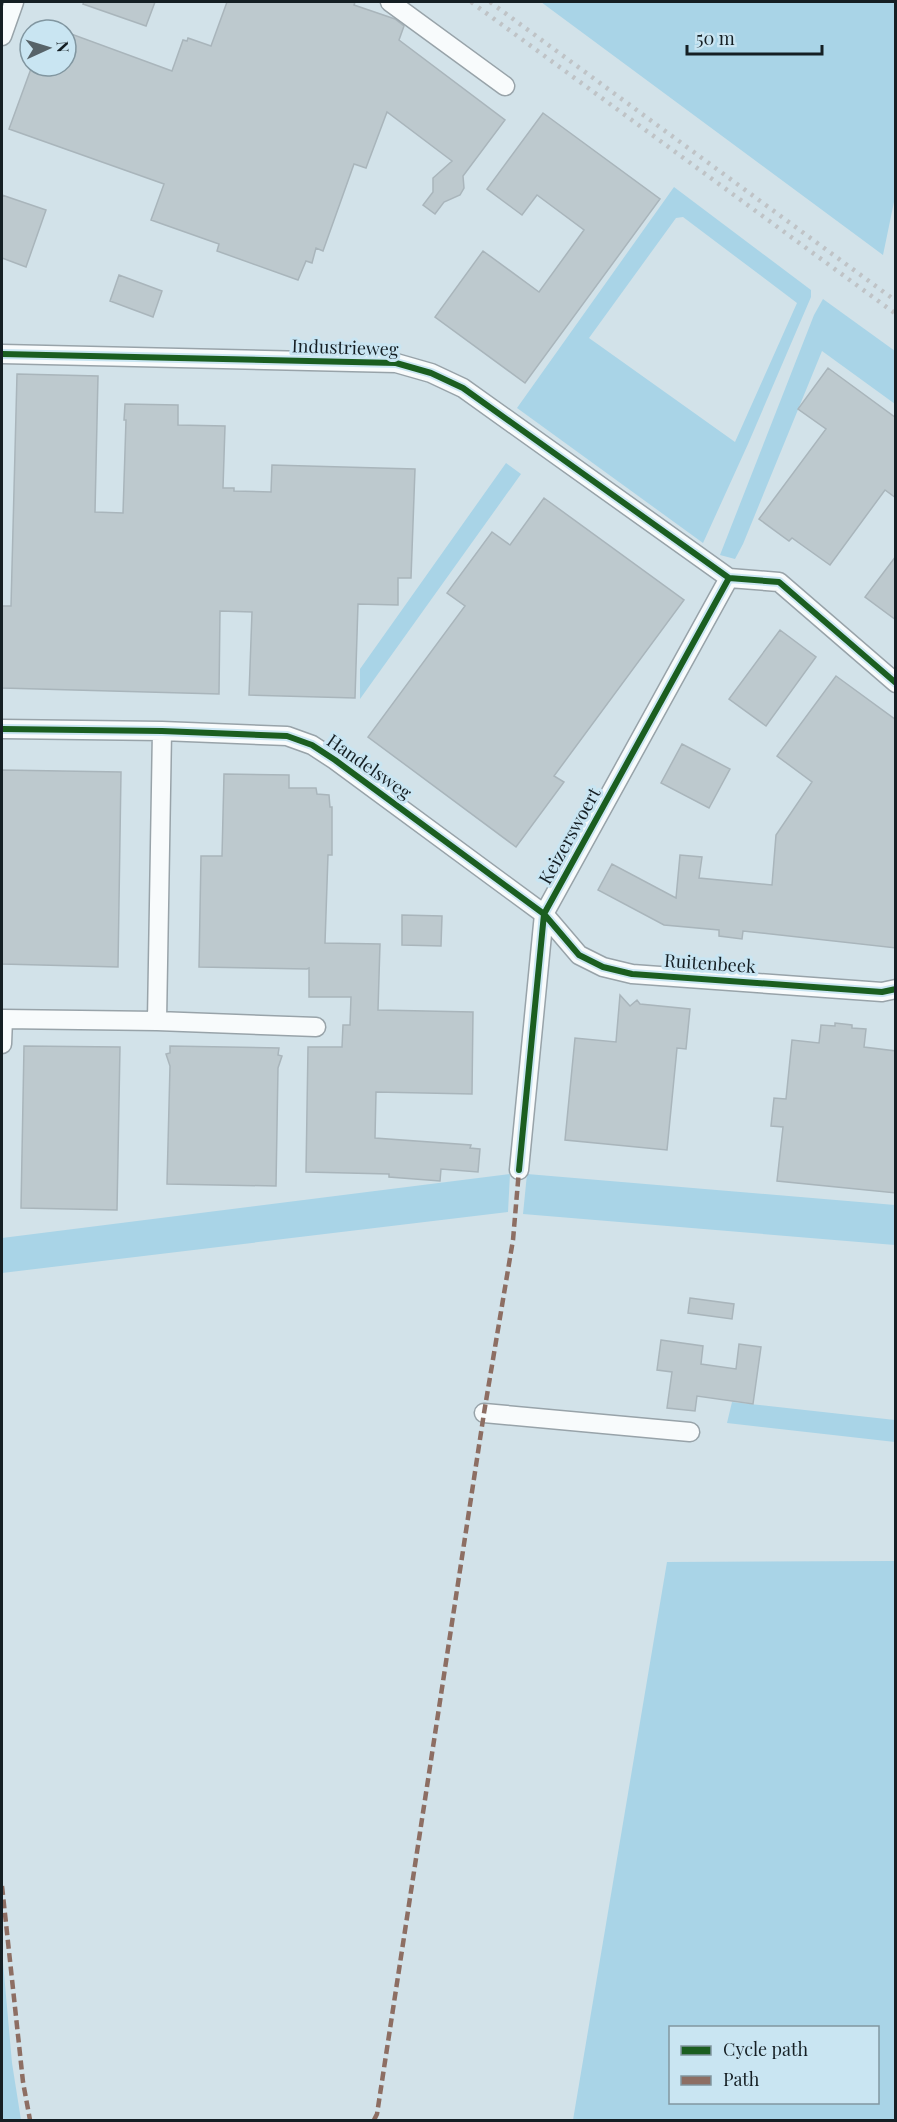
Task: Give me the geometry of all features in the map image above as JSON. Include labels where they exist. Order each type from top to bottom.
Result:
[{"type":"street","points":[[2,36],[14,2]]},
{"type":"street","points":[[390,2],[505,86]]},
{"type":"street","name":"Industrieweg","points":[[2,354],[396,363],[431,373],[463,388],[729,578]]},
{"type":"street","points":[[729,578],[779,582],[896,683]]},
{"type":"street","name":"Keizerswoert","points":[[519,1170],[544,914],[729,578]]},
{"type":"street","name":"Handelsweg","points":[[2,729],[162,731],[287,736],[312,746],[335,760],[544,914]]},
{"type":"street","points":[[157,1021],[162,731]]},
{"type":"street","name":"Ruitenbeek","points":[[544,914],[579,955],[603,967],[632,974],[882,992],[896,988]]},
{"type":"street","points":[[2,1044],[3,1019],[157,1021],[316,1027]]},
{"type":"street","points":[[484,1413],[690,1432]]},
{"type":"shaded area","points":[[541,2],[895,2],[895,197],[883,255]]},
{"type":"shaded area","points":[[674,187],[811,290],[811,297],[703,543],[517,408]],"holes":[[[683,217],[797,303],[735,442],[589,338],[676,218]]]},
{"type":"shaded area","points":[[823,299],[895,351],[895,404],[822,351],[743,544],[735,559],[720,555],[814,315]]},
{"type":"shaded area","points":[[506,463],[521,474],[360,699],[360,669]]},
{"type":"shaded area","points":[[510,1174],[508,1212],[2,1273],[2,1238]]},
{"type":"shaded area","points":[[527,1174],[895,1205],[895,1245],[523,1214]]},
{"type":"shaded area","points":[[732,1402],[895,1420],[895,1442],[727,1423]]},
{"type":"shaded area","points":[[895,1561],[895,2120],[573,2120],[667,1562]]},
{"type":"shaded area","points":[[2,1951],[12,2063],[21,2120],[2,2120]]},
{"type":"building","points":[[84,2],[155,2],[146,26],[83,4]]},
{"type":"building","points":[[227,2],[355,2],[354,5],[395,19],[404,26],[399,40],[505,120],[463,176],[464,188],[460,195],[444,202],[435,214],[423,205],[433,192],[433,178],[452,161],[387,112],[366,168],[354,164],[323,251],[316,248],[312,263],[306,261],[298,280],[217,251],[219,244],[151,220],[164,184],[9,129],[28,78],[78,78],[78,36],[172,71],[183,40],[187,41],[188,38],[211,46]]},
{"type":"building","points":[[543,113],[660,199],[525,383],[435,317],[483,251],[539,292],[584,230],[537,195],[522,215],[487,189]]},
{"type":"building","points":[[2,195],[46,210],[26,267],[2,258]]},
{"type":"building","points":[[119,275],[162,291],[153,317],[110,301]]},
{"type":"building","points":[[828,368],[896,418],[896,498],[885,490],[830,565],[792,538],[789,541],[759,519],[826,429],[798,409]]},
{"type":"building","points":[[17,374],[98,376],[95,512],[123,513],[125,404],[178,405],[178,425],[225,426],[223,488],[234,488],[234,491],[271,492],[272,465],[415,469],[411,578],[398,578],[398,605],[358,604],[355,698],[249,695],[252,612],[220,611],[219,694],[2,688],[2,606],[11,606]]},
{"type":"building","points":[[544,498],[684,600],[554,776],[564,782],[516,847],[368,737],[465,606],[447,593],[492,532],[510,545]]},
{"type":"building","points":[[896,556],[896,620],[865,597]]},
{"type":"building","points":[[780,630],[816,657],[766,726],[729,699]]},
{"type":"building","points":[[836,676],[896,720],[896,948],[743,931],[742,939],[719,936],[719,930],[664,925],[598,890],[612,864],[676,898],[680,855],[702,857],[699,878],[772,885],[776,835],[812,782],[777,756]]},
{"type":"building","points":[[682,744],[730,769],[709,808],[661,783]]},
{"type":"building","points":[[2,770],[121,772],[118,967],[2,964]]},
{"type":"building","points":[[224,774],[289,775],[289,788],[316,788],[317,794],[329,795],[330,807],[332,807],[332,855],[328,855],[325,943],[380,944],[378,1010],[473,1012],[472,1094],[376,1092],[375,1138],[471,1145],[470,1148],[480,1149],[478,1172],[441,1169],[440,1181],[389,1177],[389,1174],[306,1172],[308,1047],[342,1047],[343,1025],[350,1025],[351,997],[309,997],[309,968],[199,967],[201,856],[222,856]]},
{"type":"building","points":[[402,915],[442,916],[441,946],[402,945]]},
{"type":"building","points":[[620,995],[630,1006],[637,1000],[640,1004],[690,1009],[686,1049],[677,1048],[667,1150],[565,1140],[575,1038],[616,1042]]},
{"type":"building","points":[[835,1023],[866,1029],[864,1047],[896,1051],[896,1193],[777,1181],[783,1127],[771,1126],[774,1098],[786,1099],[792,1040],[819,1043],[821,1025],[835,1026]]},
{"type":"building","points":[[24,1046],[120,1047],[117,1210],[21,1208]]},
{"type":"building","points":[[170,1046],[279,1048],[278,1055],[282,1056],[278,1068],[276,1186],[167,1184],[170,1066],[166,1054],[170,1053]]},
{"type":"building","points":[[690,1298],[734,1304],[732,1319],[688,1313]]},
{"type":"building","points":[[661,1340],[703,1346],[701,1364],[736,1369],[739,1344],[761,1347],[753,1404],[697,1396],[695,1411],[667,1408],[672,1372],[657,1370]]},
{"type":"railway","points":[[471,2],[896,314]]},
{"type":"railway","points":[[490,2],[896,301]]},
{"type":"marked path","points":[[374,2120],[377,2114],[484,1413],[513,1240],[519,1170]]},
{"type":"marked path","points":[[2,1886],[23,2082],[30,2120]]},
{"type":"cycle path","points":[[2,354],[396,363],[431,373],[463,388],[729,578]]},
{"type":"cycle path","points":[[729,578],[779,582],[896,683]]},
{"type":"cycle path","points":[[519,1170],[544,914],[729,578]]},
{"type":"cycle path","points":[[2,729],[162,731],[287,736],[312,745],[335,760],[544,914],[579,955],[603,967],[632,974],[882,992],[896,989]]}]
